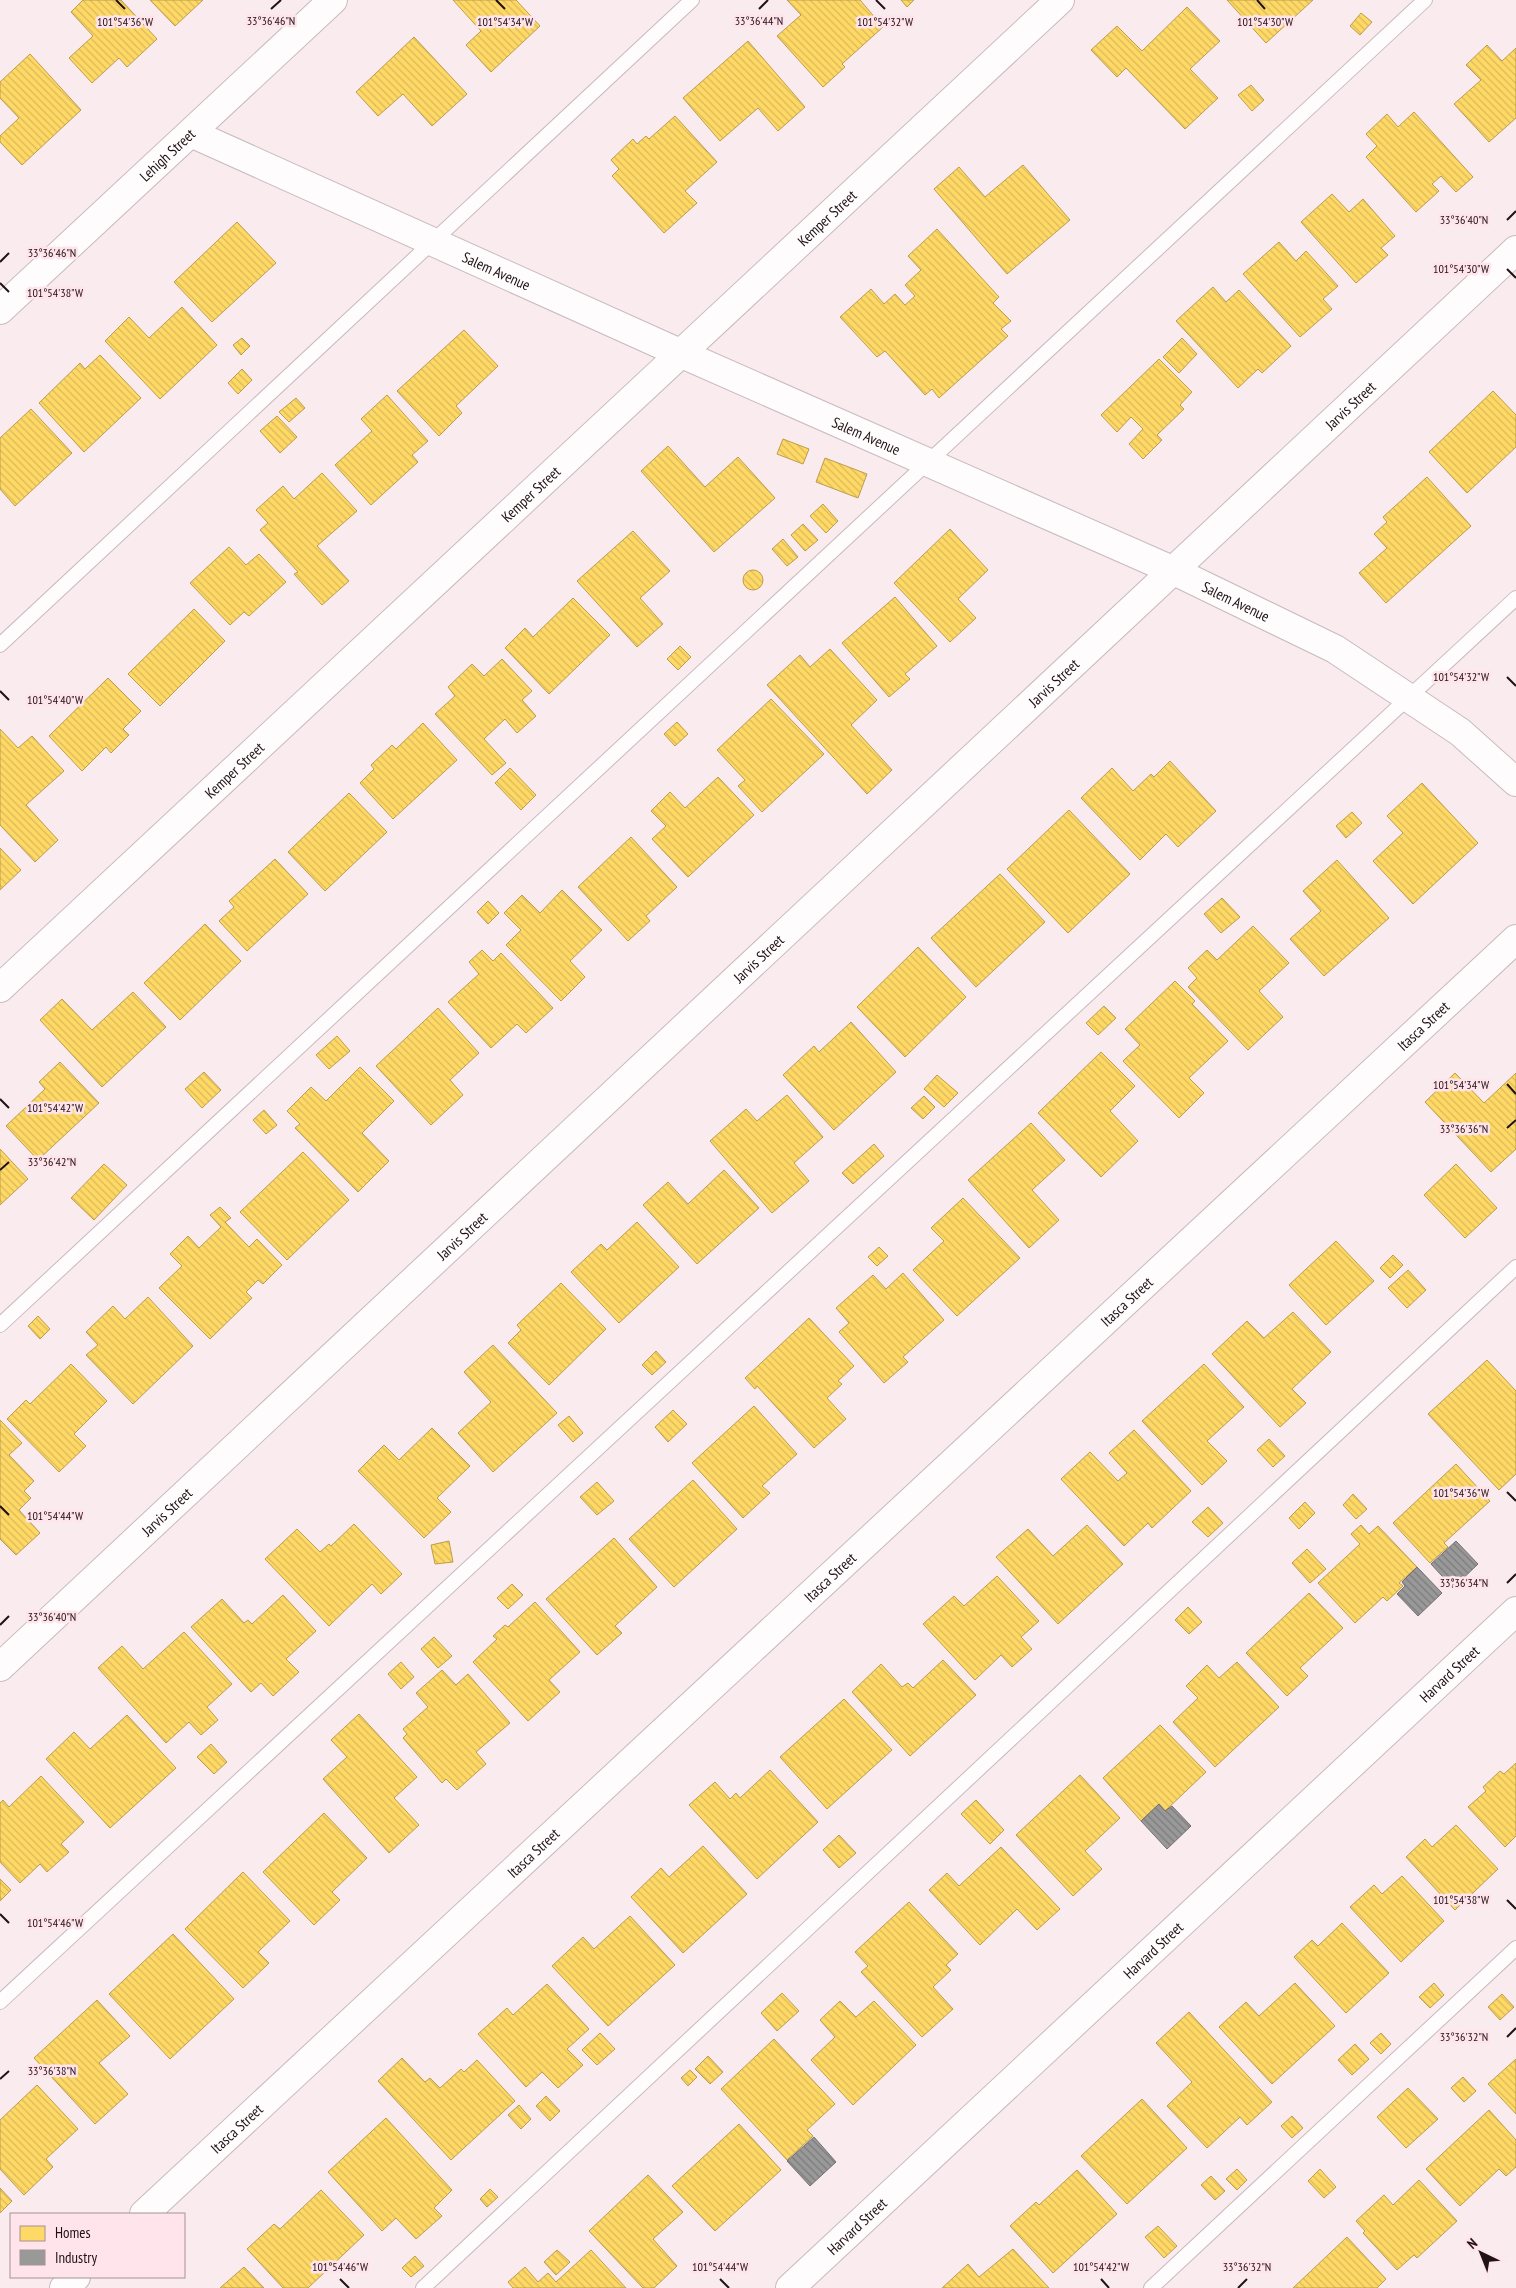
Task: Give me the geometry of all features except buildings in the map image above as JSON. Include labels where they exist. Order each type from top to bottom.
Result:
[{"type":"street","name":"Lehigh Street","points":[[0,310],[332,0]]},
{"type":"street","name":"Kemper Street","points":[[0,988],[1060,0]]},
{"type":"street","name":"Salem Avenue","points":[[191,133],[682,354],[1172,570],[1335,649],[1460,732],[1516,782]]},
{"type":"street","name":"Jarvis Street","points":[[0,1667],[1516,250]]},
{"type":"street","name":"Itasca Street","points":[[145,2213],[1516,940]]},
{"type":"street","name":"Harvard Street","points":[[790,2288],[1516,1611]]},
{"type":"street","points":[[64,2288],[75,2278]]},
{"type":"lane","points":[[0,645],[692,0]]},
{"type":"lane","points":[[0,1325],[1425,0]]},
{"type":"lane","points":[[0,2002],[1410,699],[1516,598]]},
{"type":"lane","points":[[423,2288],[1516,1267]]},
{"type":"lane","points":[[1151,2288],[1516,1948]]}]
